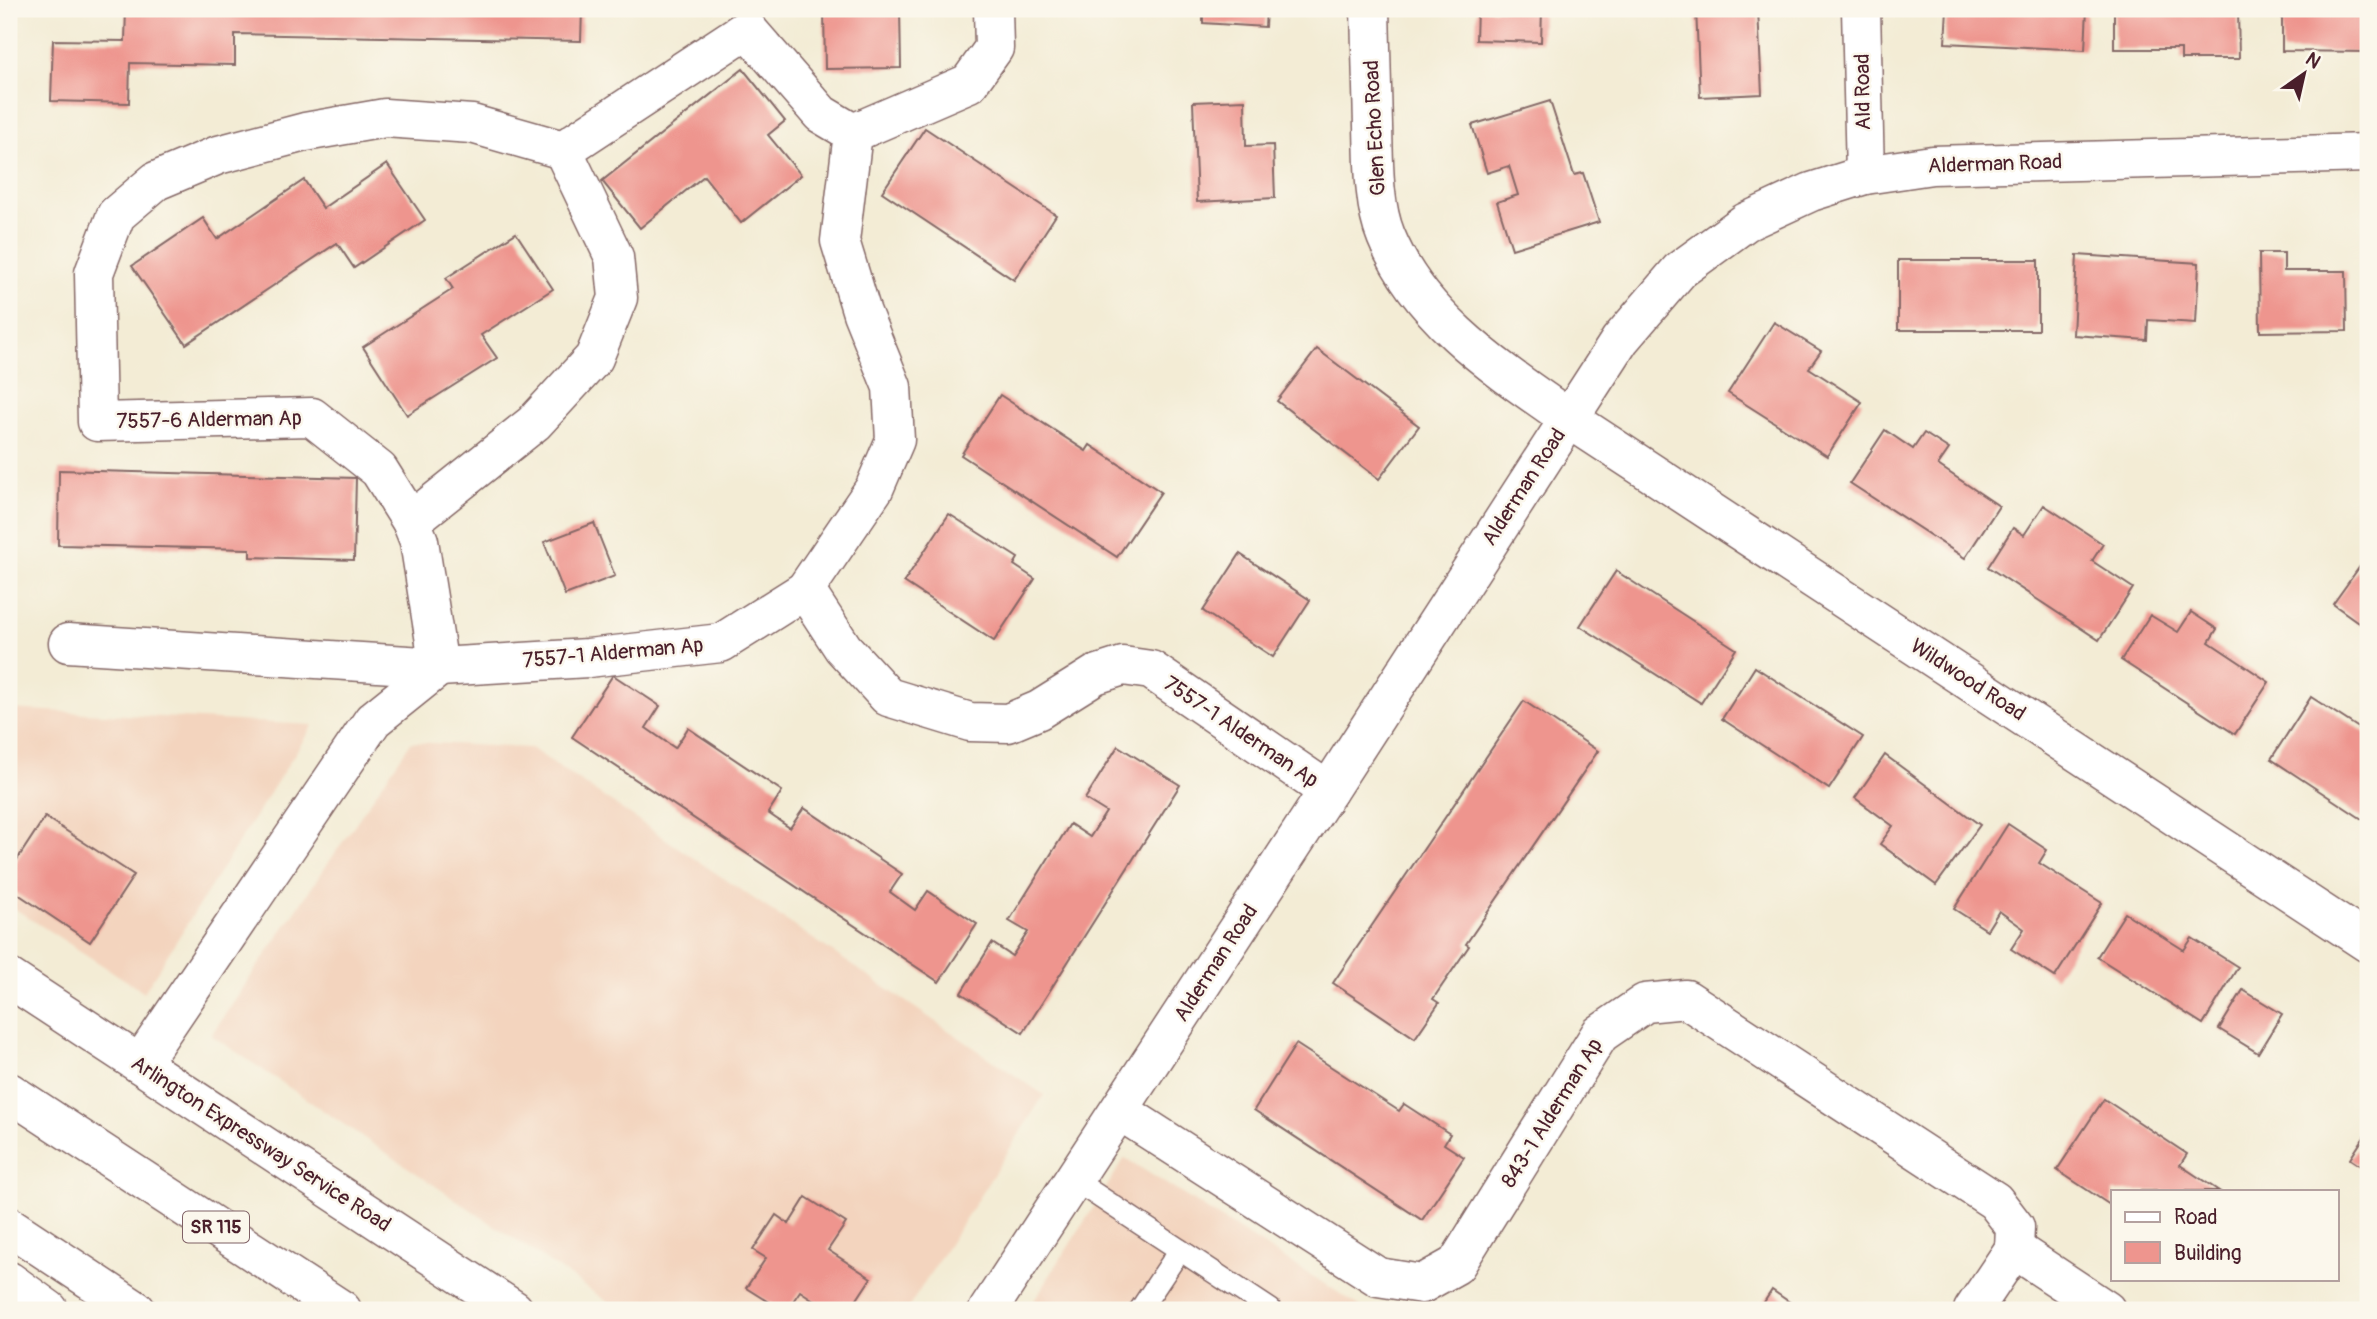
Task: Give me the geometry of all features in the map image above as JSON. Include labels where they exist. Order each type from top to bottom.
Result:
[{"type":"main road","points":[[853,133],[969,83],[995,48],[993,9]]},
{"type":"main road","name":"Glen Echo Road","points":[[1370,9],[1374,183],[1385,235],[1409,279],[1451,330],[1505,374],[1569,418]]},
{"type":"main road","name":"Ald Road","points":[[1861,9],[1865,176]]},
{"type":"main road","points":[[140,1064],[373,719],[439,667],[419,541],[411,521],[534,423],[594,358],[618,298],[614,257],[563,150],[747,19],[821,114],[853,133]]},
{"type":"main road","name":"7557-6 Alderman Ap","points":[[411,521],[379,470],[312,417],[97,422],[94,273],[116,215],[156,181],[218,155],[305,132],[385,118],[472,124],[563,150]]},
{"type":"main road","points":[[805,590],[874,489],[895,440],[891,387],[862,313],[840,241],[853,133]]},
{"type":"main road","name":"Alderman Road","points":[[988,1310],[1620,340],[1680,270],[1746,222],[1811,192],[1865,176],[1932,165],[2368,153]]},
{"type":"main road","name":"Wildwood Road","points":[[1569,418],[2368,943]]},
{"type":"main road","name":"7557-1 Alderman Ap","points":[[68,643],[439,667],[588,658],[721,643],[805,590],[843,648],[888,697],[970,722],[1008,723],[1039,710],[1095,675],[1123,666],[1151,670],[1328,791]]},
{"type":"main road","name":"Arlington Expressway Service Road","points":[[9,978],[514,1310]]},
{"type":"main road","name":"843-1 Alderman Ap","points":[[1120,1111],[1378,1277],[1422,1284],[1456,1265],[1600,1034],[1645,1003],[1686,999],[1995,1201],[2015,1227],[2014,1249]]},
{"type":"main road","name":"SR 115","points":[[9,1091],[342,1310]]},
{"type":"main road","points":[[9,1226],[136,1310]]},
{"type":"main road","points":[[1973,1310],[2014,1249],[2106,1310]]},
{"type":"main road","points":[[9,1281],[49,1310]]},
{"type":"lane","points":[[1074,1180],[1271,1310]]},
{"type":"lane","points":[[1140,1310],[1180,1250]]},
{"type":"shaded area","points":[[9,709],[313,725],[144,992],[9,905]]},
{"type":"shaded area","points":[[411,742],[531,748],[1044,1095],[907,1310],[620,1310],[211,1035]]},
{"type":"shaded area","points":[[1125,1158],[1366,1310],[1028,1310]]},
{"type":"building","points":[[126,9],[582,9],[581,41],[235,34],[235,65],[130,63],[129,103],[51,101],[53,40],[125,41]]},
{"type":"building","points":[[824,9],[900,9],[901,68],[825,69]]},
{"type":"building","points":[[1203,9],[1266,9],[1265,27],[1203,23]]},
{"type":"building","points":[[1477,9],[1542,9],[1541,42],[1476,40]]},
{"type":"building","points":[[1696,9],[1758,9],[1762,94],[1700,97]]},
{"type":"building","points":[[1947,9],[2087,9],[2085,50],[1945,43]]},
{"type":"building","points":[[2114,9],[2238,9],[2239,59],[2181,59],[2181,49],[2114,49]]},
{"type":"building","points":[[2282,9],[2368,9],[2368,52],[2282,51]]},
{"type":"building","points":[[743,69],[785,121],[768,135],[801,175],[741,223],[704,176],[640,228],[602,181]]},
{"type":"building","points":[[1245,100],[1246,146],[1273,145],[1275,198],[1197,202],[1193,102]]},
{"type":"building","points":[[1550,101],[1574,175],[1583,173],[1599,222],[1512,249],[1497,202],[1518,195],[1509,166],[1487,173],[1472,125]]},
{"type":"building","points":[[925,128],[1056,215],[1014,280],[882,192]]},
{"type":"building","points":[[387,164],[425,220],[354,268],[337,243],[186,344],[132,266],[203,218],[217,239],[304,180],[323,208]]},
{"type":"building","points":[[516,233],[553,289],[481,335],[497,358],[407,415],[363,347],[453,289],[446,278]]},
{"type":"building","points":[[2259,253],[2284,253],[2284,271],[2346,271],[2347,331],[2260,332]]},
{"type":"building","points":[[2077,255],[2199,263],[2196,323],[2148,320],[2147,340],[2073,335]]},
{"type":"building","points":[[1898,260],[2038,260],[2038,330],[1898,330]]},
{"type":"building","points":[[1774,322],[1821,351],[1809,368],[1862,402],[1827,456],[1728,393]]},
{"type":"building","points":[[1317,349],[1419,426],[1379,479],[1277,401]]},
{"type":"building","points":[[1000,395],[1086,451],[1090,445],[1161,492],[1117,557],[961,455]]},
{"type":"building","points":[[1885,430],[1913,449],[1924,433],[1949,449],[1938,465],[1999,506],[1965,558],[1850,483]]},
{"type":"building","points":[[59,470],[356,478],[354,560],[250,557],[250,549],[58,545]]},
{"type":"building","points":[[2044,505],[2103,544],[2092,561],[2133,588],[2099,640],[1988,567],[2013,528],[2024,535]]},
{"type":"building","points":[[949,514],[1018,558],[1014,565],[1035,579],[994,641],[904,582]]},
{"type":"building","points":[[594,523],[615,576],[565,595],[544,542]]},
{"type":"building","points":[[1240,554],[1310,600],[1273,657],[1203,611]]},
{"type":"building","points":[[2368,555],[2368,629],[2333,604]]},
{"type":"building","points":[[1616,571],[1736,649],[1701,703],[1580,626]]},
{"type":"building","points":[[2191,612],[2217,629],[2209,642],[2269,682],[2235,734],[2121,660],[2150,615],[2178,632]]},
{"type":"building","points":[[1755,667],[1863,737],[1829,789],[1722,719]]},
{"type":"building","points":[[613,675],[660,706],[646,728],[675,748],[688,728],[782,791],[768,813],[790,828],[804,808],[902,874],[890,892],[915,910],[928,891],[977,924],[939,982],[572,737]]},
{"type":"building","points":[[2311,697],[2368,734],[2368,823],[2271,759]]},
{"type":"building","points":[[1524,701],[1598,751],[1466,944],[1469,946],[1433,999],[1439,1003],[1415,1038],[1333,983]]},
{"type":"building","points":[[1118,746],[1180,785],[1023,1033],[961,993],[992,943],[1012,956],[1028,932],[1009,921],[1070,824],[1090,837],[1106,812],[1085,799]]},
{"type":"building","points":[[1885,755],[1980,825],[1936,885],[1880,844],[1893,826],[1855,798]]},
{"type":"building","points":[[45,817],[134,875],[90,942],[9,888],[9,872]]},
{"type":"building","points":[[2008,824],[2047,850],[2039,863],[2102,903],[2055,977],[2011,949],[2024,929],[1999,911],[1987,930],[1954,909]]},
{"type":"building","points":[[2125,913],[2184,950],[2192,938],[2238,967],[2203,1024],[2097,957]]},
{"type":"building","points":[[2243,990],[2282,1014],[2258,1053],[2219,1029]]},
{"type":"building","points":[[1296,1044],[1399,1111],[1404,1104],[1450,1134],[1444,1144],[1464,1157],[1422,1220],[1254,1110]]},
{"type":"building","points":[[2104,1099],[2187,1154],[2180,1165],[2218,1190],[2111,1190],[2111,1206],[2057,1170]]},
{"type":"building","points":[[2368,1131],[2368,1171],[2350,1159]]},
{"type":"building","points":[[806,1197],[846,1223],[828,1250],[871,1278],[850,1310],[829,1310],[800,1291],[787,1310],[781,1310],[746,1288],[766,1258],[753,1250],[776,1215],[789,1224]]},
{"type":"building","points":[[1772,1290],[1801,1310],[1759,1310]]}]
